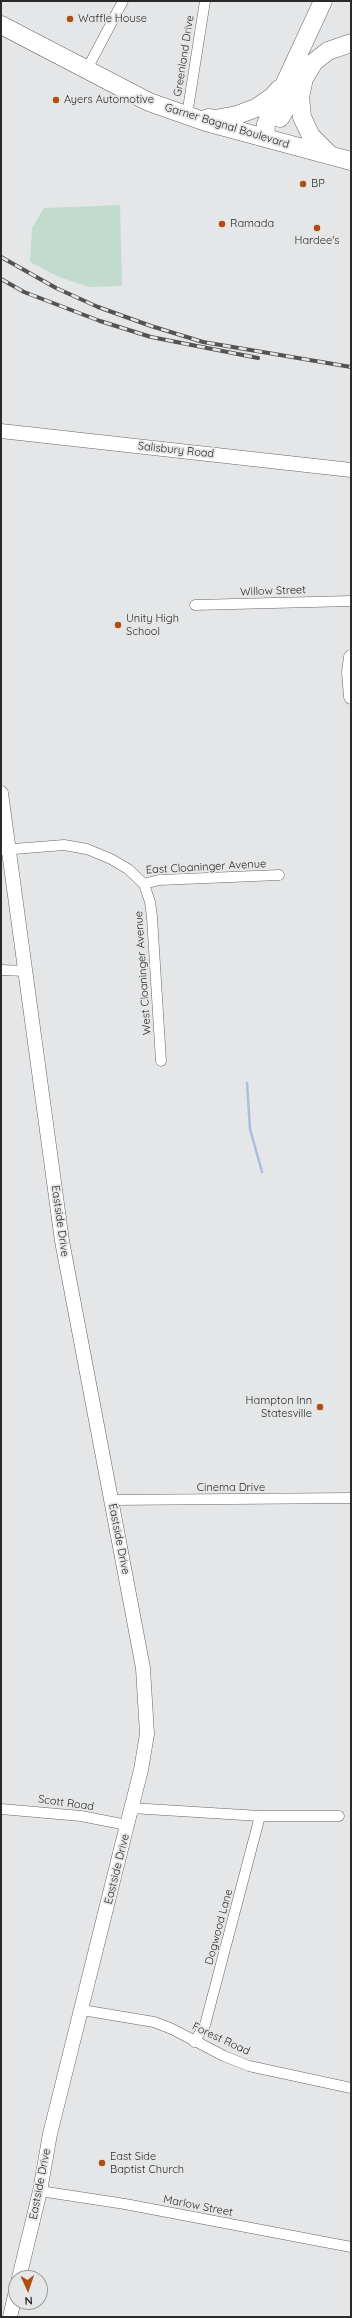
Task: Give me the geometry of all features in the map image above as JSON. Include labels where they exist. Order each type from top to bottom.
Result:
[{"type":"highway","points":[[265,138],[266,124],[323,1]]},
{"type":"highway","name":"Garner Bagnal Boulevard","points":[[1,25],[149,102],[265,138],[351,161]]},
{"type":"highway","points":[[265,138],[276,125],[304,76],[314,62],[328,51],[351,44]]},
{"type":"highway","points":[[304,76],[300,97],[302,117],[311,136],[331,156]]},
{"type":"highway","points":[[187,115],[215,119],[238,115],[256,108],[273,96],[286,80]]},
{"type":"street","points":[[86,70],[123,1]]},
{"type":"street","name":"Greenland Drive","points":[[187,115],[205,1]]},
{"type":"street","name":"Salisbury Road","points":[[1,431],[351,470]]},
{"type":"street","name":"Willow Street","points":[[195,605],[351,601]]},
{"type":"street","points":[[351,657],[349,672],[351,697]]},
{"type":"street","name":"Eastside Drive","points":[[1,793],[5,849],[26,971],[62,1241],[143,1668],[147,1734],[132,1808],[50,2134],[40,2192],[21,2270]]},
{"type":"street","name":"East Cloaninger Avenue","points":[[5,849],[64,845],[87,849],[111,859],[128,869],[144,884],[159,880],[279,875]]},
{"type":"street","name":"West Cloaninger Avenue","points":[[144,884],[150,902],[152,917],[161,1061]]},
{"type":"street","points":[[1,970],[26,971]]},
{"type":"street","name":"Cinema Drive","points":[[111,1500],[351,1498]]},
{"type":"street","points":[[132,1808],[260,1816],[339,1816]]},
{"type":"street","name":"Scott Road","points":[[1,1809],[81,1816],[127,1825]]},
{"type":"street","name":"Dogwood Lane","points":[[194,2042],[205,2025],[260,1816]]},
{"type":"street","name":"Forest Road","points":[[82,2010],[148,2021],[172,2029],[194,2042],[249,2066],[351,2088]]},
{"type":"street","name":"Marlow Street","points":[[40,2192],[125,2204],[351,2247]]},
{"type":"green space","points":[[120,205],[122,286],[89,287],[59,277],[30,262],[32,228],[44,208]]},
{"type":"waterway","points":[[247,1083],[250,1129],[262,1172]]},
{"type":"railway","points":[[1,257],[56,288],[98,307],[151,326],[203,342],[351,367]]},
{"type":"railway","points":[[1,279],[24,292],[100,321],[151,337],[258,358]]},
{"type":"place","name":"Waffle House","points":[[70,19]]},
{"type":"place","name":"Ayers Automotive","points":[[56,100]]},
{"type":"place","name":"BP","points":[[303,184]]},
{"type":"place","name":"Ramada","points":[[222,224]]},
{"type":"place","name":"Hardee's","points":[[317,228]]},
{"type":"place","name":"Unity High School","points":[[118,625]]},
{"type":"place","name":"Hampton Inn Statesville","points":[[320,1407]]},
{"type":"place","name":"East Side Baptist Church","points":[[102,2163]]}]
